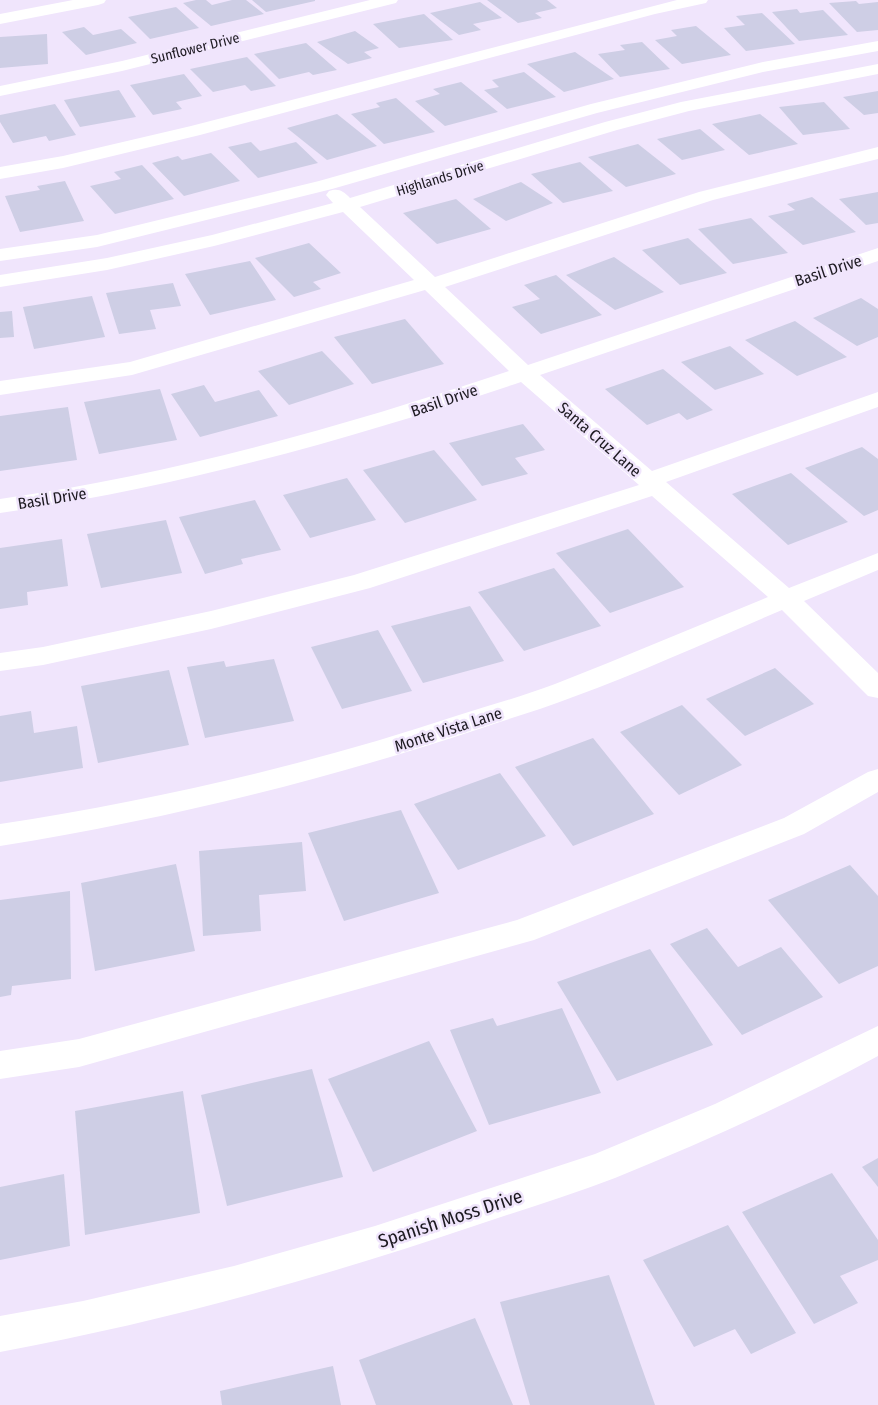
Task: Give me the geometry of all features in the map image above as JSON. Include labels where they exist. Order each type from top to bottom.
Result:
[{"type":"street","points":[[0,19],[98,0]]},
{"type":"street","name":"Sunflower Drive","points":[[0,91],[122,66],[390,0]]},
{"type":"street","points":[[0,173],[63,162],[194,131],[653,10],[700,0]]},
{"type":"street","name":"Highlands Drive","points":[[0,255],[97,241],[325,185],[591,109],[764,66],[878,46]]},
{"type":"street","name":"Highlands Drive","points":[[0,281],[107,264],[214,240],[347,206],[611,126],[687,106],[878,69]]},
{"type":"street","points":[[0,388],[132,368],[430,284],[706,196],[878,153]]},
{"type":"street","name":"Santa Cruz Lane","points":[[325,185],[523,372],[785,598],[878,689]]},
{"type":"street","name":"Basil Drive","points":[[0,506],[86,492],[225,465],[343,432],[418,409],[523,372],[878,254]]},
{"type":"street","points":[[0,662],[43,656],[211,620],[361,582],[652,484],[878,399]]},
{"type":"street","name":"Monte Vista Lane","points":[[0,835],[89,821],[191,800],[307,772],[385,750],[563,691],[878,561]]},
{"type":"street","points":[[0,1065],[79,1054],[523,931],[794,826],[878,779]]},
{"type":"street","name":"Spanish Moss Drive","points":[[0,1334],[83,1319],[234,1283],[413,1230],[602,1167],[726,1114],[878,1040]]},
{"type":"building","points":[[206,0],[212,5],[232,0],[246,0],[264,14],[211,26],[183,3]]},
{"type":"building","points":[[252,0],[315,0],[315,1],[266,12]]},
{"type":"building","points":[[487,0],[547,0],[557,8],[535,13],[542,18],[518,23]]},
{"type":"building","points":[[856,1],[859,4],[878,2],[878,30],[857,32],[829,3]]},
{"type":"building","points":[[480,2],[502,18],[473,24],[481,30],[459,35],[430,13]]},
{"type":"building","points":[[176,7],[199,28],[150,39],[128,17]]},
{"type":"building","points":[[797,9],[800,13],[823,10],[848,35],[799,41],[772,12]]},
{"type":"building","points":[[762,13],[795,44],[746,51],[724,28],[745,25],[736,16]]},
{"type":"building","points":[[424,14],[453,40],[399,48],[373,24]]},
{"type":"building","points":[[696,26],[731,55],[682,64],[655,40],[677,36],[671,30]]},
{"type":"building","points":[[84,27],[93,35],[121,29],[137,43],[86,55],[62,32]]},
{"type":"building","points":[[355,31],[379,48],[364,52],[372,58],[348,64],[317,42]]},
{"type":"building","points":[[47,34],[48,64],[0,68],[0,37]]},
{"type":"building","points":[[642,42],[670,69],[620,77],[598,54],[625,50],[620,45]]},
{"type":"building","points":[[306,43],[337,70],[313,75],[309,72],[279,79],[254,54]]},
{"type":"building","points":[[575,52],[614,79],[564,92],[527,64]]},
{"type":"building","points":[[247,57],[276,86],[251,91],[245,85],[213,92],[190,69]]},
{"type":"building","points":[[524,72],[556,97],[507,109],[484,90],[499,87],[492,80]]},
{"type":"building","points":[[184,74],[202,96],[176,102],[182,109],[153,115],[130,85]]},
{"type":"building","points":[[461,82],[498,112],[445,126],[415,101],[440,94],[433,89]]},
{"type":"building","points":[[119,90],[136,117],[80,127],[64,100]]},
{"type":"building","points":[[878,91],[878,113],[864,115],[843,97]]},
{"type":"building","points":[[396,98],[435,132],[384,144],[351,114],[380,107],[376,103]]},
{"type":"building","points":[[824,102],[850,129],[803,135],[779,107]]},
{"type":"building","points":[[55,104],[76,135],[49,141],[46,136],[13,143],[0,122],[0,115]]},
{"type":"building","points":[[337,114],[377,146],[327,160],[287,128]]},
{"type":"building","points":[[760,114],[798,144],[749,155],[712,124]]},
{"type":"building","points":[[700,129],[725,150],[682,160],[657,139]]},
{"type":"building","points":[[251,142],[260,151],[296,142],[318,163],[258,178],[228,147]]},
{"type":"building","points":[[638,144],[676,174],[626,187],[588,157]]},
{"type":"building","points":[[211,153],[240,181],[184,196],[152,163],[178,156],[182,160]]},
{"type":"building","points":[[580,162],[613,191],[563,203],[531,174]]},
{"type":"building","points":[[142,165],[174,199],[115,214],[90,186],[121,179],[114,172]]},
{"type":"building","points":[[65,181],[84,221],[20,232],[5,196],[40,190],[37,186]]},
{"type":"building","points":[[521,182],[553,203],[506,221],[473,199]]},
{"type":"building","points":[[878,192],[878,223],[866,225],[839,199]]},
{"type":"building","points":[[812,197],[856,232],[803,245],[768,216],[795,210],[787,204]]},
{"type":"building","points":[[456,199],[491,229],[437,244],[403,213]]},
{"type":"building","points":[[751,218],[788,253],[733,264],[698,229]]},
{"type":"building","points":[[688,238],[727,273],[680,285],[642,250]]},
{"type":"building","points":[[309,243],[341,273],[313,282],[321,289],[294,297],[255,258]]},
{"type":"building","points":[[614,257],[664,292],[615,310],[566,275]]},
{"type":"building","points":[[250,261],[276,300],[210,315],[185,274]]},
{"type":"building","points":[[556,275],[602,315],[541,334],[512,307],[540,299],[524,285]]},
{"type":"building","points":[[173,283],[181,306],[150,310],[156,329],[119,334],[106,293]]},
{"type":"building","points":[[92,296],[105,337],[34,349],[23,307]]},
{"type":"building","points":[[861,298],[878,309],[878,337],[857,346],[813,318]]},
{"type":"building","points":[[12,311],[14,337],[0,338],[0,312]]},
{"type":"building","points":[[405,319],[444,364],[372,384],[334,337]]},
{"type":"building","points":[[795,321],[847,357],[797,376],[745,340]]},
{"type":"building","points":[[730,346],[764,374],[715,390],[681,362]]},
{"type":"building","points":[[322,351],[354,384],[289,405],[258,371]]},
{"type":"building","points":[[663,369],[713,410],[687,420],[679,413],[647,425],[605,389]]},
{"type":"building","points":[[204,385],[215,402],[259,390],[278,416],[200,437],[171,394]]},
{"type":"building","points":[[160,389],[177,440],[99,454],[84,402]]},
{"type":"building","points":[[68,407],[77,460],[0,471],[0,416]]},
{"type":"building","points":[[523,424],[545,450],[515,458],[528,474],[482,486],[449,443]]},
{"type":"building","points":[[862,447],[878,459],[878,510],[864,516],[805,468]]},
{"type":"building","points":[[434,450],[477,500],[405,523],[363,470]]},
{"type":"building","points":[[791,473],[848,522],[788,545],[732,494]]},
{"type":"building","points":[[347,478],[376,520],[310,538],[283,495]]},
{"type":"building","points":[[255,500],[281,550],[241,559],[243,564],[205,574],[179,517]]},
{"type":"building","points":[[166,520],[182,573],[101,588],[87,534]]},
{"type":"building","points":[[628,529],[684,587],[610,613],[556,553]]},
{"type":"building","points":[[62,539],[68,586],[27,592],[28,605],[0,609],[0,548]]},
{"type":"building","points":[[554,568],[601,626],[524,651],[478,592]]},
{"type":"building","points":[[470,606],[504,661],[423,683],[391,626]]},
{"type":"building","points":[[378,630],[412,691],[342,709],[311,647]]},
{"type":"building","points":[[274,659],[294,721],[205,738],[187,667],[224,661],[226,667]]},
{"type":"building","points":[[775,668],[814,704],[745,736],[706,699]]},
{"type":"building","points":[[169,670],[189,745],[98,763],[81,686]]},
{"type":"building","points":[[682,705],[742,765],[679,795],[620,732]]},
{"type":"building","points":[[31,711],[34,733],[77,726],[83,768],[0,782],[0,716]]},
{"type":"building","points":[[593,738],[654,814],[573,846],[515,767]]},
{"type":"building","points":[[500,773],[546,836],[458,870],[414,804]]},
{"type":"building","points":[[401,810],[439,893],[344,921],[308,833]]},
{"type":"building","points":[[302,842],[306,891],[259,895],[261,931],[203,936],[199,851]]},
{"type":"building","points":[[176,864],[195,951],[95,971],[81,883]]},
{"type":"building","points":[[850,865],[878,896],[878,966],[839,984],[768,900]]},
{"type":"building","points":[[70,891],[71,979],[12,986],[11,995],[0,997],[0,900]]},
{"type":"building","points":[[707,928],[738,967],[781,947],[823,997],[742,1035],[670,944]]},
{"type":"building","points":[[650,949],[713,1045],[617,1081],[557,982]]},
{"type":"building","points":[[562,1008],[601,1093],[489,1125],[450,1030],[493,1018],[497,1026]]},
{"type":"building","points":[[429,1041],[477,1131],[373,1172],[328,1079]]},
{"type":"building","points":[[312,1069],[343,1177],[227,1206],[201,1095]]},
{"type":"building","points":[[183,1091],[200,1213],[85,1235],[75,1111]]},
{"type":"building","points":[[878,1158],[878,1187],[862,1167]]},
{"type":"building","points":[[832,1173],[878,1240],[878,1260],[840,1276],[858,1303],[814,1324],[742,1212]]},
{"type":"building","points":[[64,1174],[70,1246],[0,1260],[0,1187]]},
{"type":"building","points":[[728,1225],[796,1333],[751,1354],[735,1329],[694,1347],[643,1260]]},
{"type":"building","points":[[609,1275],[655,1405],[530,1405],[500,1302]]},
{"type":"building","points":[[475,1318],[513,1405],[376,1405],[359,1360]]},
{"type":"building","points":[[333,1366],[341,1405],[222,1405],[220,1391]]}]
